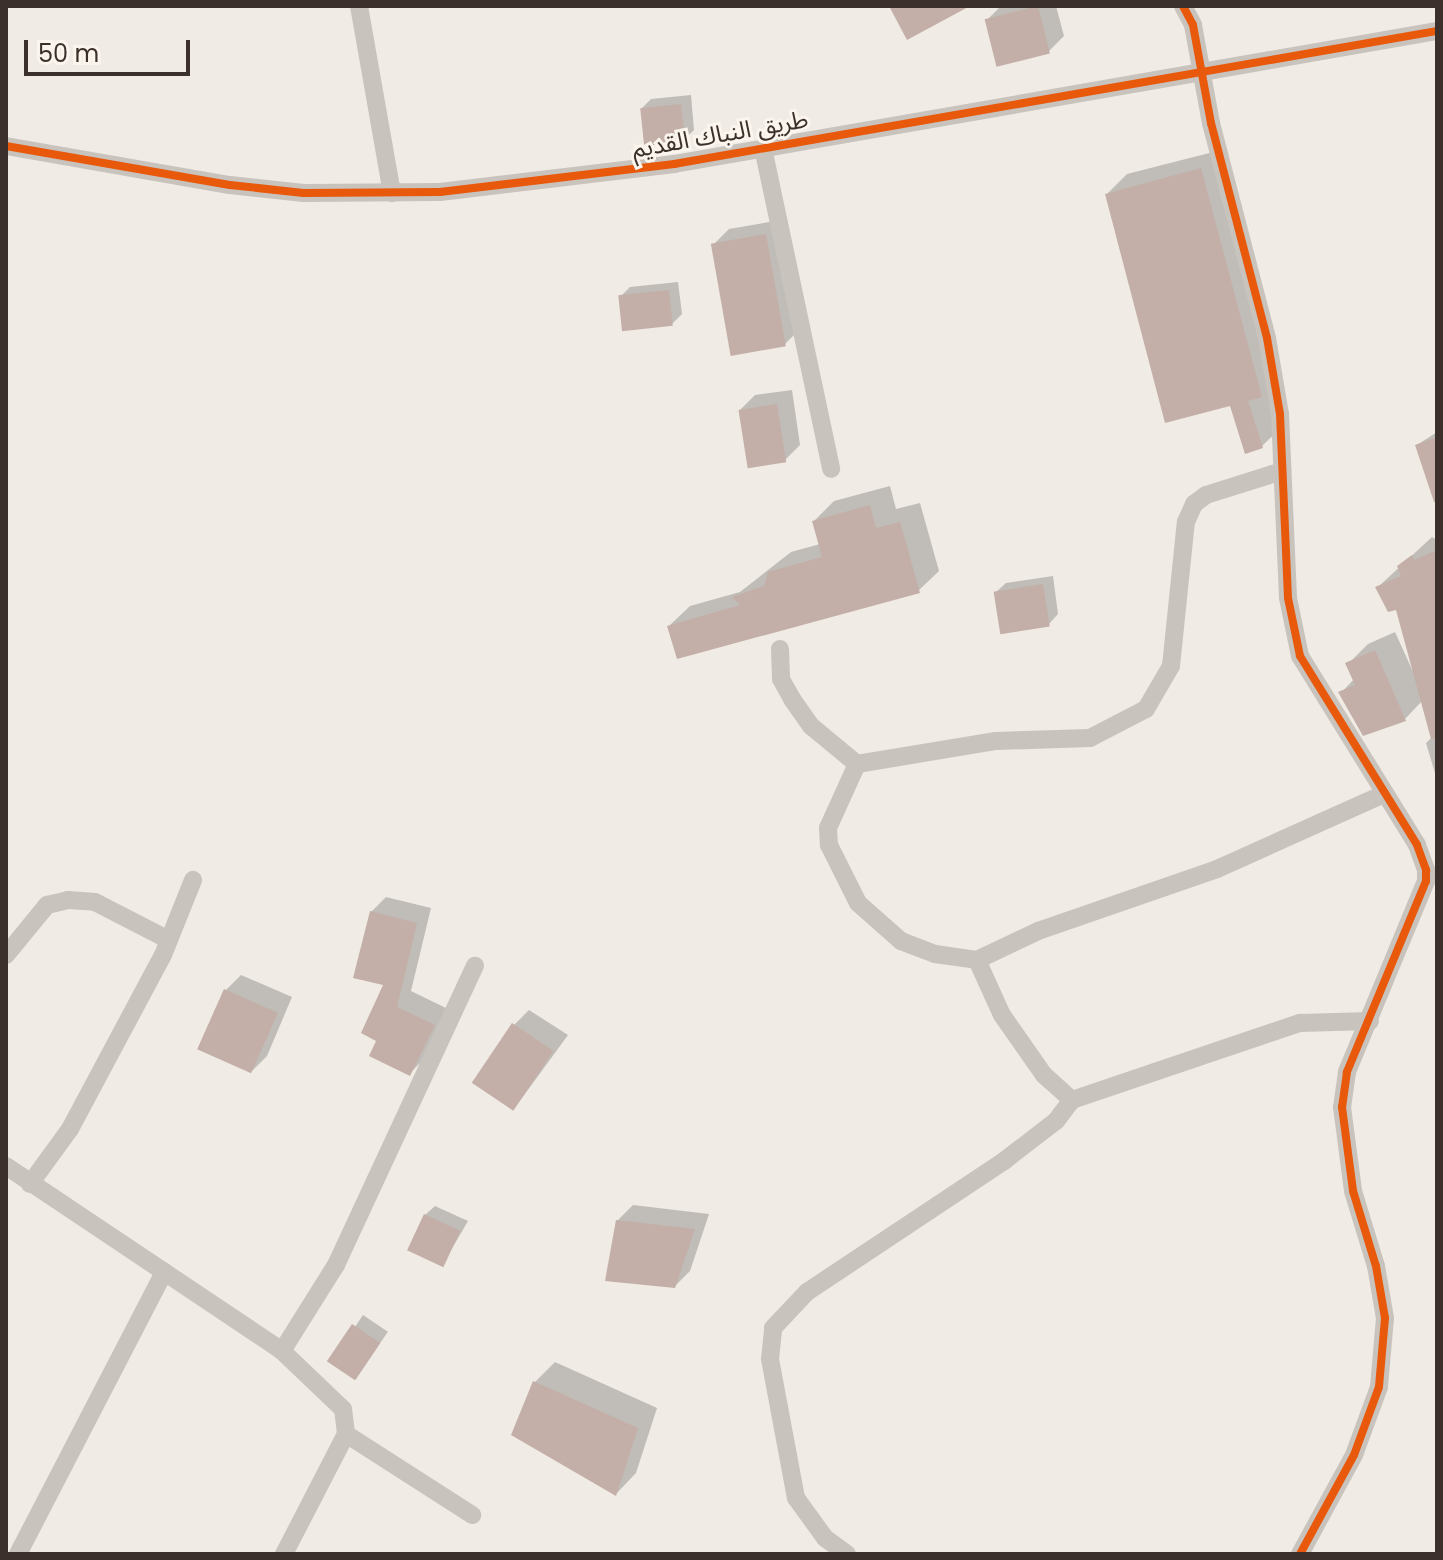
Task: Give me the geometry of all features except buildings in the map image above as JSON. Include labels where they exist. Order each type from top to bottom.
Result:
[{"type":"street","points":[[359,6],[392,193]]},
{"type":"street","points":[[1183,6],[1204,72],[1211,123],[1267,338],[1280,414],[1288,598],[1300,656],[1384,794],[1429,850],[1432,883],[1347,1072],[1342,1107],[1353,1191],[1376,1266],[1385,1318],[1384,1352],[1379,1387],[1354,1455],[1304,1553]]},
{"type":"street","name":"طريق النباك القديم","points":[[6,146],[230,185],[304,193],[392,193],[597,175],[1437,31]]},
{"type":"street","points":[[763,148],[831,469]]},
{"type":"street","points":[[780,649],[781,679],[792,699],[811,726],[857,764],[996,741],[1090,738],[1146,709],[1171,666],[1186,522],[1194,504],[1206,495],[1282,471]]},
{"type":"street","points":[[857,764],[828,828],[829,845],[858,903],[901,941],[935,954],[977,960],[1038,931],[1217,869],[1384,794]]},
{"type":"street","points":[[30,1184],[70,1129],[169,940],[193,880]]},
{"type":"street","points":[[6,955],[47,905],[68,900],[95,902],[169,940]]},
{"type":"street","points":[[977,960],[1002,1015],[1044,1075],[1072,1100]]},
{"type":"street","points":[[282,1351],[336,1265],[475,966]]},
{"type":"street","points":[[847,1554],[825,1538],[796,1498],[770,1359],[773,1328],[807,1292],[1004,1161],[1056,1121],[1072,1100],[1300,1023],[1370,1021]]},
{"type":"street","points":[[6,1166],[282,1351],[343,1409],[346,1434],[284,1554]]},
{"type":"street","points":[[18,1554],[164,1272]]},
{"type":"street","points":[[346,1434],[472,1515]]},
{"type":"cycle path","points":[[1183,6],[1193,25],[1211,123],[1267,338],[1280,414],[1288,598],[1300,656],[1417,845],[1426,870],[1426,881],[1347,1072],[1342,1107],[1353,1191],[1376,1266],[1385,1318],[1379,1387],[1354,1455],[1300,1554]]},
{"type":"cycle path","points":[[6,146],[230,185],[304,193],[440,192],[674,164],[1437,31]]}]
